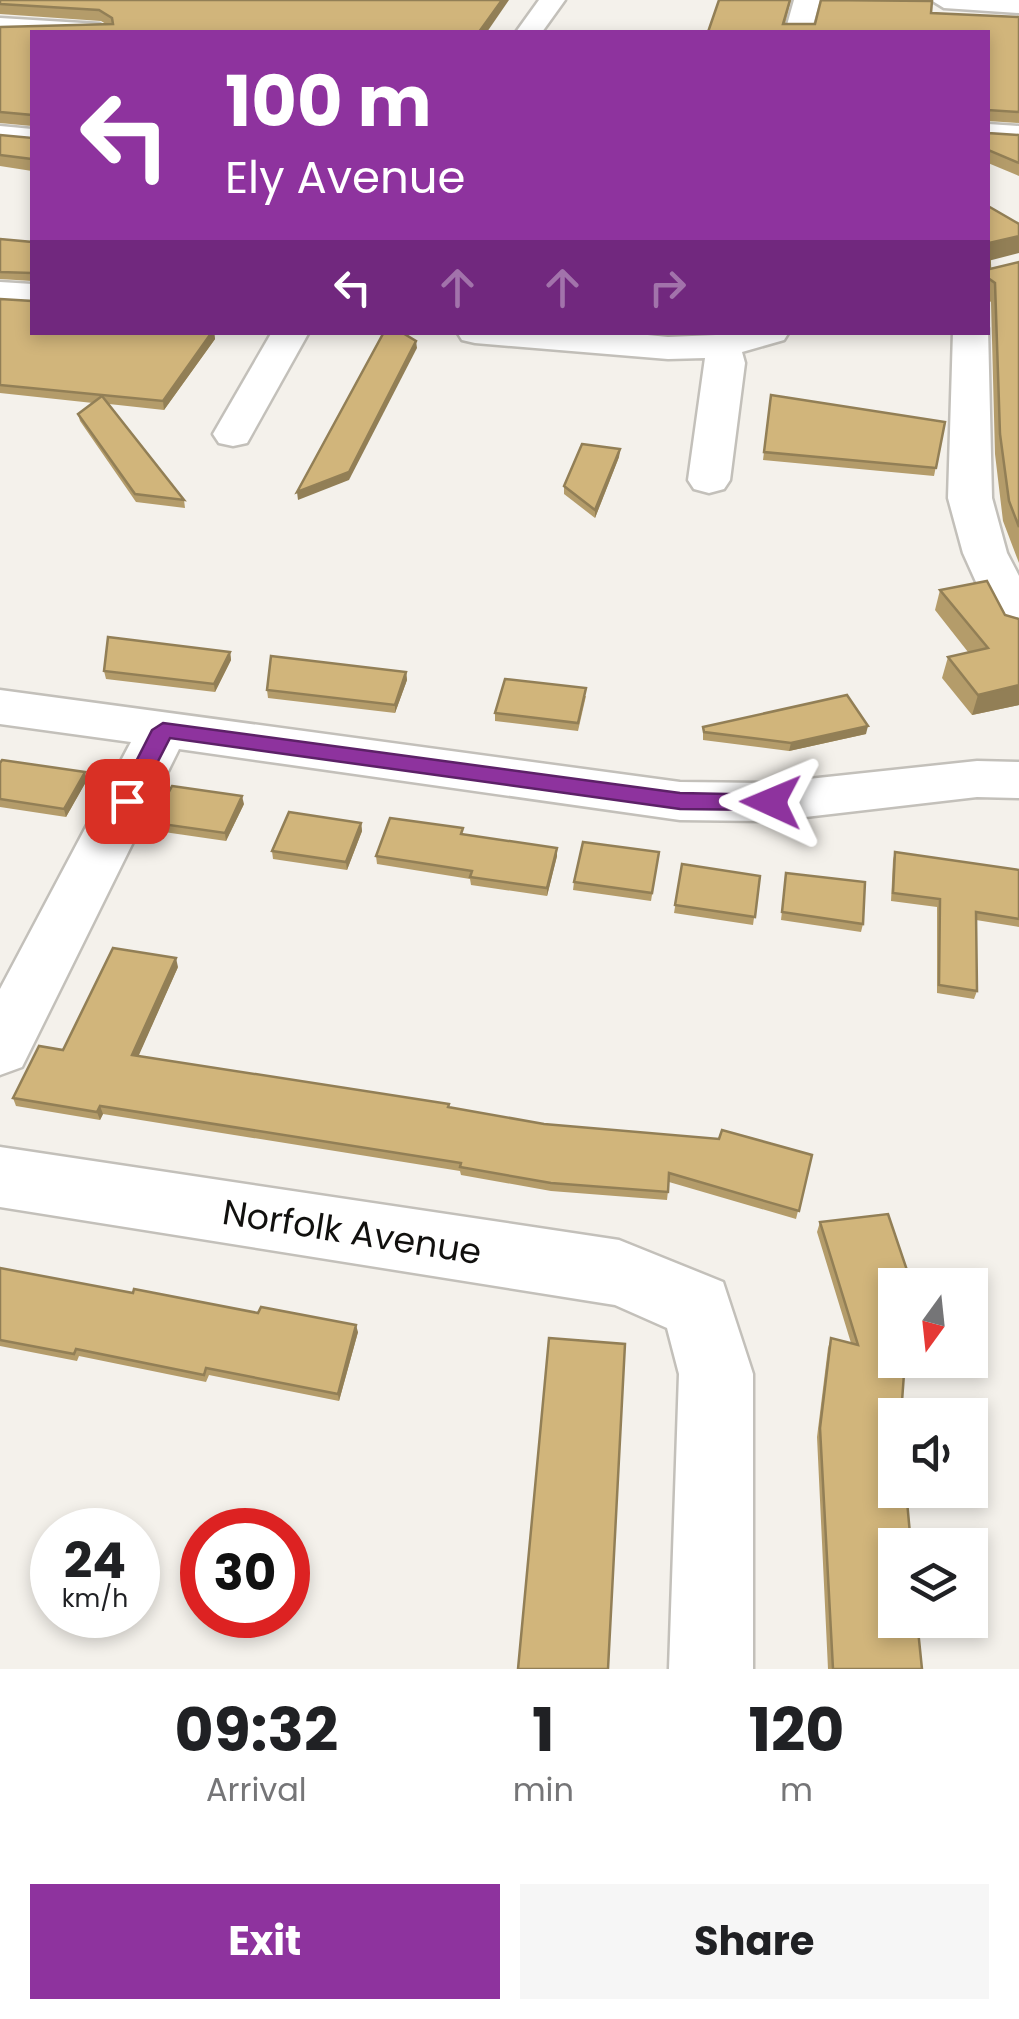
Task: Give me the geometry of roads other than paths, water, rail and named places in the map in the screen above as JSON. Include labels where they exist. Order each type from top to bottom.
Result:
[{"type":"street","points":[[0,6],[10,0]]},
{"type":"street","points":[[530,30],[552,0]]},
{"type":"street","points":[[799,30],[807,0]]},
{"type":"street","points":[[944,8],[1019,4]]},
{"type":"street","points":[[944,8],[1019,17]]},
{"type":"street","points":[[0,26],[66,30]]},
{"type":"street","points":[[990,133],[1019,135]]},
{"type":"street","points":[[0,135],[30,138]]},
{"type":"street","points":[[0,292],[30,295]]},
{"type":"street","points":[[233,434],[288,335]]},
{"type":"street","points":[[510,335],[668,348],[721,346],[760,335]]},
{"type":"street","points":[[972,335],[970,498],[985,553],[1019,624]]},
{"type":"street","points":[[708,480],[726,363],[721,346]]},
{"type":"street","points":[[0,707],[680,801],[771,802],[977,778],[1019,780]]},
{"type":"street","points":[[0,1048],[163,730]]},
{"type":"street","name":"Norfolk Avenue","points":[[0,1177],[619,1273],[698,1306],[716,1374],[712,1669]]}]
